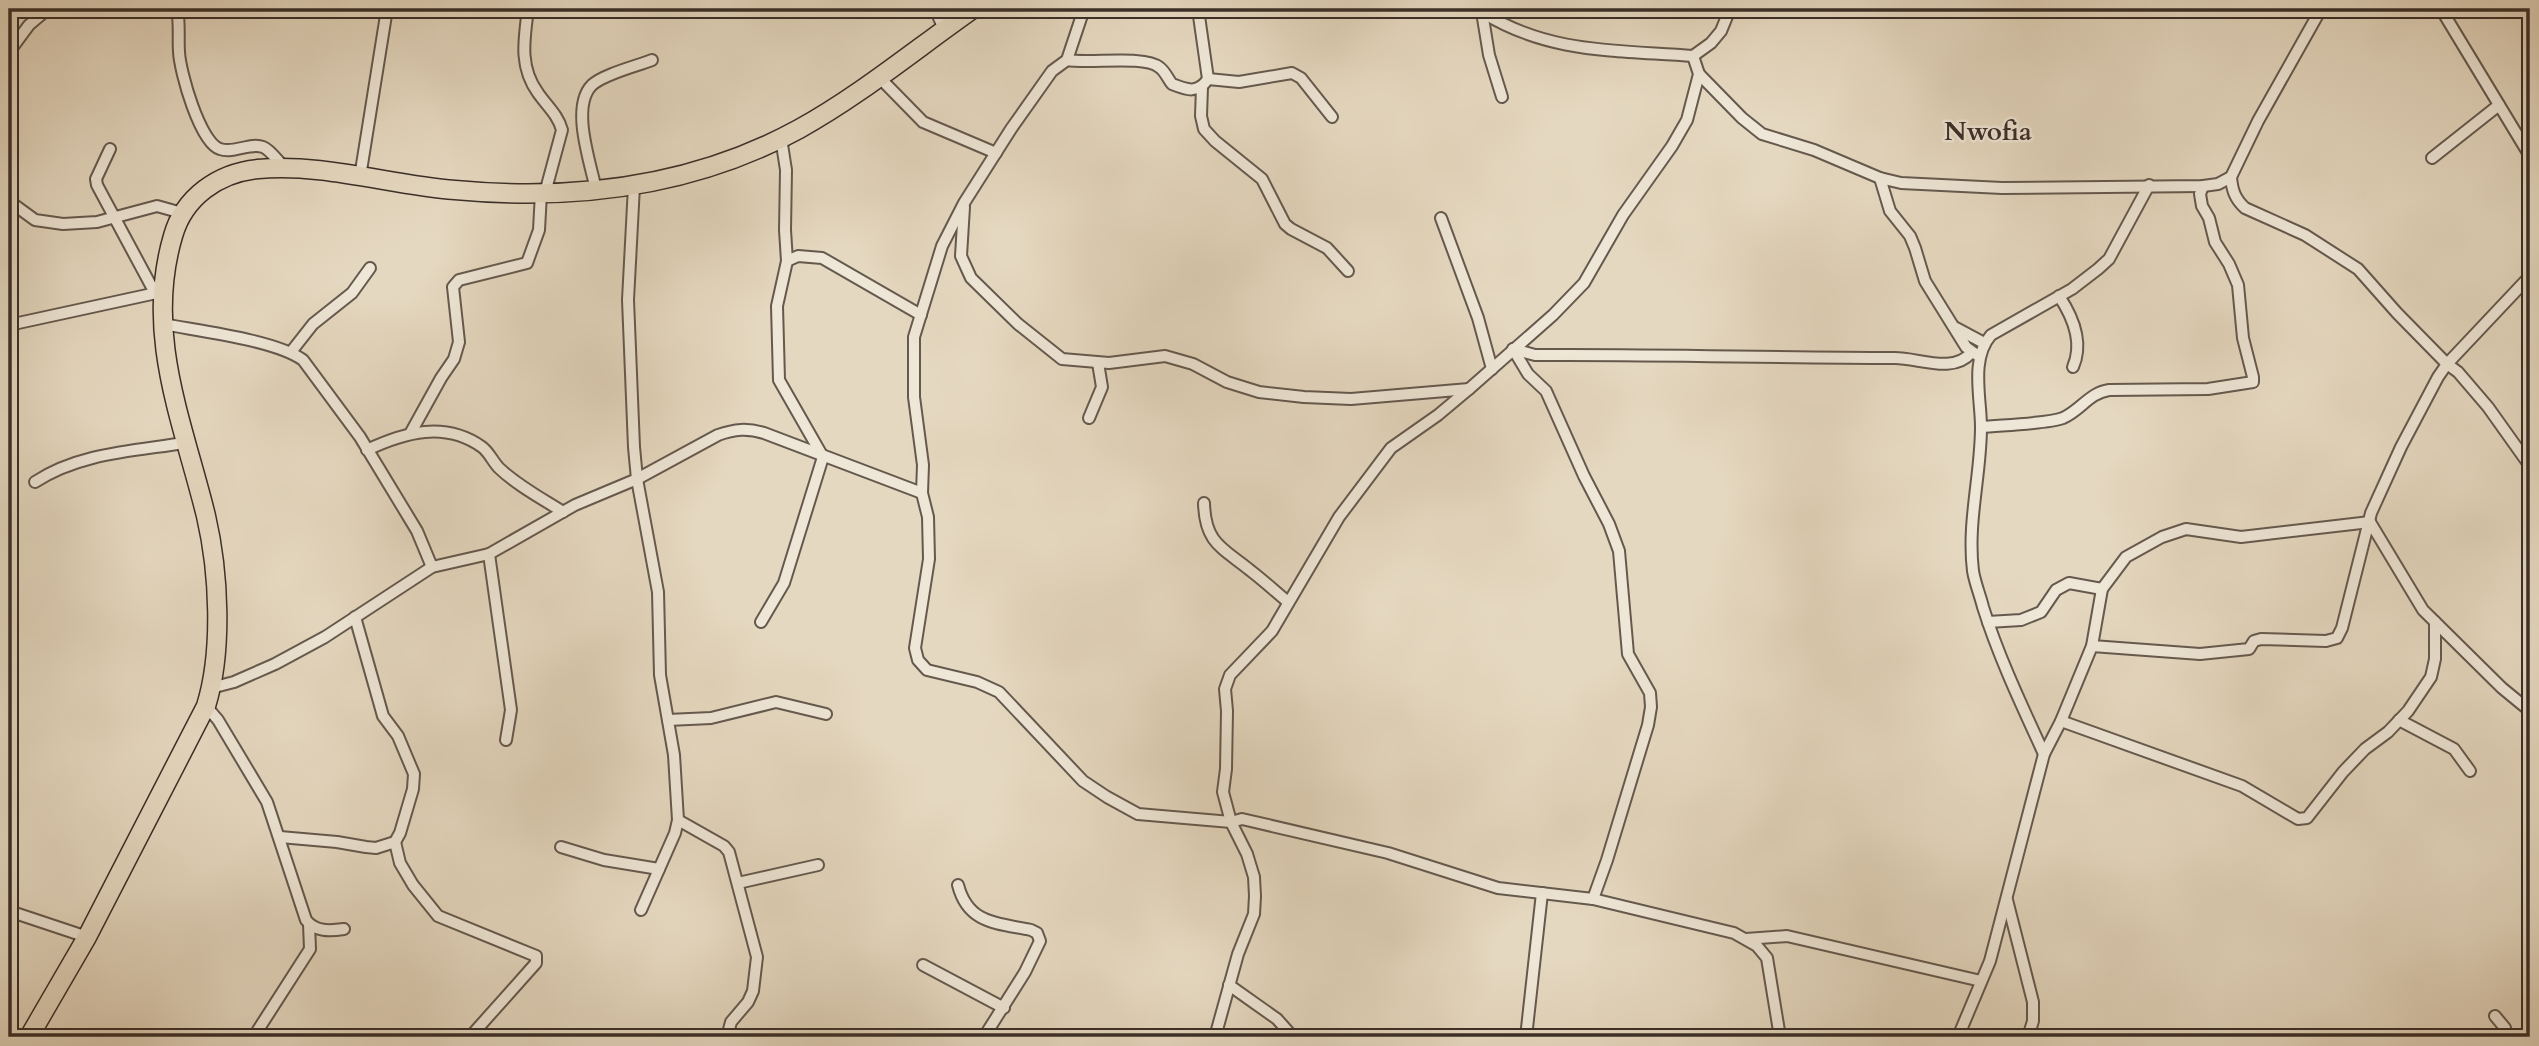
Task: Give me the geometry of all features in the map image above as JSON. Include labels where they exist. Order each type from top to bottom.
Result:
[{"type":"main road","points":[[29,1037],[87,937],[206,706],[211,688],[216,619],[212,552],[200,492],[170,386],[159,293],[174,233],[182,213],[193,199],[210,184],[230,175],[255,169],[312,170],[453,190],[543,193],[634,186],[695,172],[781,138],[839,104],[973,9]]},
{"type":"street","points":[[9,52],[29,25],[48,9]]},
{"type":"street","points":[[177,9],[179,54],[184,83],[194,110],[212,144],[219,149],[230,150],[260,145],[286,169]]},
{"type":"street","points":[[360,177],[387,9]]},
{"type":"street","points":[[410,434],[454,359],[459,342],[453,287],[455,283],[527,263],[539,230],[543,193],[562,130],[559,120],[528,78],[523,58],[528,9]]},
{"type":"street","points":[[935,9],[944,29]]},
{"type":"street","points":[[1084,9],[1067,60],[1052,71],[964,203],[942,246],[914,337],[914,397],[923,465],[922,493],[928,517],[929,559],[915,648],[918,660],[927,670],[977,682],[999,692],[1083,781],[1138,814],[1231,822],[1242,819],[1388,853],[1498,888],[1593,900],[1734,933],[1757,946],[1767,958],[1780,1037]]},
{"type":"street","points":[[1198,9],[1205,83],[1200,116],[1204,129],[1262,179],[1285,224],[1327,248],[1348,271]]},
{"type":"street","points":[[1481,10],[1500,23],[1529,36],[1566,46],[1693,56],[1711,43],[1721,31],[1730,9]]},
{"type":"street","points":[[2321,9],[2258,121],[2231,177],[2233,192],[2238,202],[2252,211],[2305,235],[2358,269],[2447,364],[2458,372],[2488,407],[2530,466]]},
{"type":"street","points":[[2441,9],[2530,156]]},
{"type":"street","points":[[1481,10],[1489,55],[1502,97]]},
{"type":"street","points":[[1693,56],[1699,74],[1742,118],[1762,134],[1814,150],[1880,178],[1900,183],[1968,187],[2203,186],[2218,184],[2231,177]]},
{"type":"street","points":[[596,190],[583,130],[582,108],[587,93],[594,84],[652,60]]},
{"type":"street","points":[[1067,60],[1083,63],[1118,60],[1153,63],[1162,68],[1172,84],[1194,90],[1205,83],[1239,82],[1292,72],[1301,78],[1332,117]]},
{"type":"street","points":[[1215,1037],[1238,954],[1254,914],[1255,896],[1254,877],[1247,854],[1231,822],[1223,792],[1227,734],[1225,689],[1230,675],[1272,631],[1339,517],[1391,448],[1438,415],[1493,369],[1584,284],[1623,215],[1687,120],[1699,74]]},
{"type":"street","points":[[878,76],[923,122],[996,153]]},
{"type":"street","points":[[2432,158],[2500,105]]},
{"type":"street","points":[[761,622],[784,583],[822,457],[779,380],[776,306],[787,261],[786,170],[781,138]]},
{"type":"street","points":[[9,325],[159,293],[97,186],[96,179],[110,149]]},
{"type":"street","points":[[1880,178],[1890,211],[1910,236],[1925,281],[1956,328],[1958,336],[1976,355],[1981,427],[1973,504],[1973,572],[1997,648],[2044,754]]},
{"type":"street","points":[[634,186],[628,300],[637,479],[659,592],[660,675],[674,755],[678,820],[641,910]]},
{"type":"street","points":[[1513,349],[1535,355],[1817,356],[1904,358],[1947,363],[1965,360],[1976,355],[1984,343],[2001,328],[2059,296],[2109,259],[2149,186]]},
{"type":"street","points":[[1981,427],[2061,418],[2075,411],[2098,392],[2109,390],[2208,389],[2253,382],[2244,338],[2238,285],[2215,242],[2209,218],[2202,206],[2200,194],[2203,186]]},
{"type":"street","points":[[9,201],[35,220],[63,225],[97,222],[157,206],[182,213]]},
{"type":"street","points":[[964,203],[961,256],[971,278],[1018,324],[1062,359],[1098,363],[1165,356],[1193,364],[1227,382],[1259,392],[1304,397],[1351,399],[1469,389]]},
{"type":"street","points":[[1441,218],[1478,318],[1493,369]]},
{"type":"street","points":[[787,261],[798,256],[822,258],[921,315]]},
{"type":"street","points":[[292,352],[313,324],[352,293],[370,268]]},
{"type":"street","points":[[2092,646],[2200,654],[2249,649],[2254,641],[2261,639],[2326,641],[2337,638],[2371,513],[2401,447],[2447,364],[2530,276]]},
{"type":"street","points":[[2059,296],[2068,310],[2078,342],[2077,358],[2073,367]]},
{"type":"street","points":[[163,324],[233,337],[292,352],[303,360],[367,450],[417,531],[432,567]]},
{"type":"street","points":[[1956,328],[1984,343]]},
{"type":"street","points":[[1513,349],[1528,374],[1546,391],[1609,524],[1619,551],[1628,653],[1650,693],[1648,725],[1593,900]]},
{"type":"street","points":[[1090,418],[1102,387],[1098,363]]},
{"type":"street","points":[[211,688],[234,682],[275,664],[432,567],[489,554],[562,512],[637,479],[732,430],[750,429],[922,493]]},
{"type":"street","points":[[367,450],[396,436],[410,434],[437,432],[464,437],[485,449],[498,467],[562,512]]},
{"type":"street","points":[[35,482],[64,466],[184,443]]},
{"type":"street","points":[[1204,503],[1204,518],[1212,538],[1226,554],[1248,568],[1288,602]]},
{"type":"street","points":[[1958,1037],[1990,961],[2044,754],[2061,721],[2092,646],[2102,589],[2126,557],[2162,537],[2186,529],[2241,537],[2370,522]]},
{"type":"street","points":[[2370,522],[2423,610],[2502,688],[2530,711]]},
{"type":"street","points":[[489,554],[511,710],[506,740]]},
{"type":"street","points":[[1988,622],[2021,620],[2040,612],[2056,590],[2068,583],[2102,589]]},
{"type":"street","points":[[281,837],[376,848],[394,842],[400,833],[413,789],[414,774],[398,736],[383,716],[355,617]]},
{"type":"street","points":[[2061,721],[2242,786],[2298,819],[2307,818],[2365,748],[2399,720],[2431,677],[2435,659],[2435,622]]},
{"type":"street","points":[[668,720],[712,718],[776,702],[826,714]]},
{"type":"street","points":[[206,706],[218,720],[267,803],[309,924],[310,949],[256,1037]]},
{"type":"street","points":[[2399,720],[2454,749],[2470,771]]},
{"type":"street","points":[[678,820],[724,845],[734,864],[757,957],[757,978],[748,1002],[731,1022],[726,1037]]},
{"type":"street","points":[[394,842],[400,863],[413,885],[438,916],[536,956],[536,963],[470,1037]]},
{"type":"street","points":[[561,847],[604,860],[659,869]]},
{"type":"street","points":[[738,883],[818,864]]},
{"type":"street","points":[[958,885],[961,898],[981,919],[1031,930],[1039,936],[1038,947],[1004,1008],[984,1037]]},
{"type":"street","points":[[1526,1037],[1542,893]]},
{"type":"street","points":[[2006,897],[2033,1002],[2033,1021],[2028,1037]]},
{"type":"street","points":[[9,911],[87,937]]},
{"type":"street","points":[[309,924],[330,931],[344,929]]},
{"type":"street","points":[[1746,939],[1787,936],[1981,981]]},
{"type":"street","points":[[923,965],[1004,1008]]},
{"type":"street","points":[[1229,985],[1277,1019],[1293,1037]]},
{"type":"street","points":[[2495,1016],[2505,1028],[2507,1037]]},
{"type":"district","name":"Nwofia","points":[[1988,131]]}]
